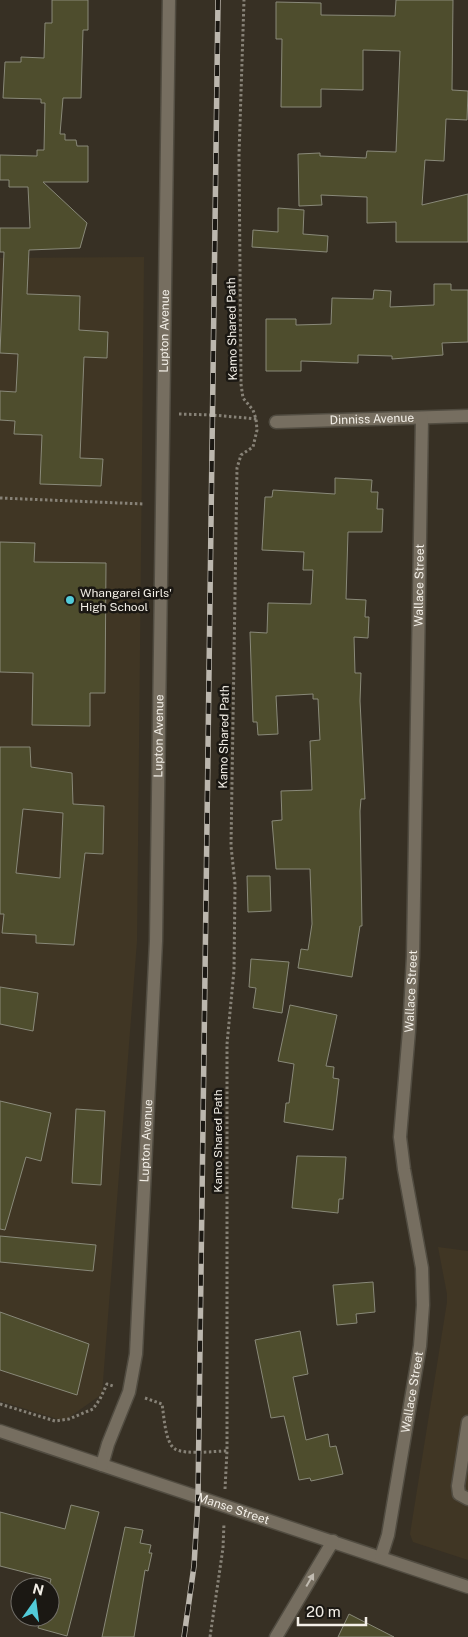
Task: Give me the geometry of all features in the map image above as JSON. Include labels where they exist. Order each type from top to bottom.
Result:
[{"type":"street","name":"Lupton Avenue","points":[[102,1465],[108,1444],[129,1392],[136,1354],[156,942],[169,0]]},
{"type":"street","name":"Dinniss Avenue","points":[[276,422],[468,416]]},
{"type":"street","name":"Wallace Street","points":[[381,1557],[388,1535],[417,1365],[423,1305],[422,1268],[400,1137],[413,956],[422,418]]},
{"type":"street","points":[[468,1426],[458,1486],[459,1494],[468,1499]]},
{"type":"street","name":"Manse Street","points":[[0,1432],[468,1586]]},
{"type":"street","points":[[276,1637],[332,1541]]},
{"type":"path","name":"Kamo Shared Path","points":[[225,1485],[227,1451],[227,1044],[234,970],[235,884],[231,846],[236,468],[242,455],[253,447],[257,430],[253,410],[243,398],[242,384],[239,155],[244,0]]},
{"type":"path","points":[[164,414],[198,414],[276,422]]},
{"type":"path","points":[[0,498],[163,505]]},
{"type":"path","points":[[0,1404],[56,1420],[69,1419],[93,1409],[100,1399],[106,1384],[114,1386]]},
{"type":"path","points":[[144,1398],[162,1404],[169,1442],[174,1449],[183,1452],[227,1451]]},
{"type":"path","points":[[210,1637],[224,1548],[224,1523]]},
{"type":"shaded area","name":"Whangarei Girls' High School","points":[[144,257],[137,941],[102,1394],[64,1421],[0,1401],[0,258]]},
{"type":"shaded area","points":[[438,1247],[468,1251],[468,1560],[413,1542],[410,1534],[447,1302]]},
{"type":"building","points":[[52,0],[88,0],[88,30],[83,30],[81,98],[63,98],[60,134],[65,134],[65,140],[76,140],[77,146],[88,146],[88,182],[43,182],[87,223],[80,248],[29,250],[27,294],[80,296],[79,330],[108,332],[107,358],[84,357],[80,458],[103,459],[101,486],[40,484],[42,435],[14,434],[15,421],[0,420],[0,391],[16,392],[18,354],[0,353],[4,252],[0,252],[0,228],[30,228],[28,187],[9,187],[9,180],[0,180],[0,155],[37,156],[37,150],[44,150],[45,103],[41,103],[41,99],[3,98],[5,62],[21,62],[21,57],[44,58],[45,23],[52,23]]},
{"type":"building","points":[[396,0],[453,0],[452,90],[468,91],[467,120],[446,119],[444,161],[425,160],[422,205],[468,194],[468,242],[396,242],[396,222],[367,223],[367,197],[321,195],[322,205],[299,206],[298,154],[320,153],[320,156],[366,158],[367,151],[396,152],[400,51],[363,50],[363,90],[321,89],[321,107],[281,107],[282,39],[276,39],[276,2],[321,3],[321,15],[395,16]]},
{"type":"building","points":[[278,208],[304,210],[303,234],[328,236],[327,252],[252,247],[253,230],[278,232]]},
{"type":"building","points":[[434,284],[451,284],[451,290],[468,290],[468,342],[442,343],[443,355],[392,359],[392,356],[358,355],[358,363],[301,361],[301,371],[266,371],[266,319],[296,319],[296,325],[331,324],[332,298],[373,299],[374,290],[391,291],[390,307],[434,305]]},
{"type":"building","points":[[335,478],[372,480],[371,492],[378,492],[377,509],[383,509],[382,532],[348,532],[346,599],[366,600],[365,617],[369,617],[368,638],[354,637],[355,673],[361,673],[360,701],[365,799],[361,799],[360,811],[362,926],[360,926],[352,977],[298,968],[301,949],[308,950],[312,924],[310,869],[276,869],[272,821],[282,820],[281,791],[312,790],[310,741],[320,740],[318,699],[313,699],[313,694],[276,696],[278,734],[258,735],[257,722],[253,722],[250,632],[267,633],[268,603],[311,604],[313,570],[303,570],[304,552],[262,550],[265,497],[272,497],[273,490],[335,494]]},
{"type":"building","points":[[0,542],[35,543],[34,562],[106,563],[105,693],[90,693],[90,726],[32,725],[33,673],[0,672]]},
{"type":"building","points":[[0,747],[30,747],[31,767],[72,773],[73,804],[104,806],[103,854],[85,853],[74,945],[36,943],[36,935],[2,933],[4,914],[0,914]],"holes":[[[23,809],[63,813],[60,878],[16,873]]]},
{"type":"building","points":[[247,876],[270,876],[271,911],[248,912]]},
{"type":"building","points":[[251,959],[289,962],[282,1013],[253,1008],[256,988],[249,987]]},
{"type":"building","points":[[0,987],[38,993],[33,1031],[0,1024]]},
{"type":"building","points":[[290,1005],[337,1015],[326,1066],[334,1067],[333,1078],[339,1079],[333,1130],[284,1122],[286,1103],[289,1103],[294,1064],[278,1061]]},
{"type":"building","points":[[0,1101],[51,1113],[41,1161],[26,1157],[5,1230],[0,1229]]},
{"type":"building","points":[[76,1109],[105,1111],[101,1185],[72,1183]]},
{"type":"building","points":[[297,1156],[346,1157],[343,1199],[339,1199],[338,1213],[292,1208]]},
{"type":"building","points":[[0,1236],[96,1245],[93,1271],[0,1262]]},
{"type":"building","points":[[373,1282],[375,1312],[356,1314],[357,1323],[337,1325],[333,1285]]},
{"type":"building","points":[[0,1312],[89,1344],[77,1395],[0,1370]]},
{"type":"building","points":[[300,1331],[308,1374],[293,1377],[306,1440],[328,1434],[330,1447],[336,1446],[343,1474],[311,1481],[310,1478],[299,1480],[284,1416],[271,1418],[255,1340]]},
{"type":"building","points":[[71,1505],[99,1512],[67,1636],[38,1628],[60,1627],[60,1577],[43,1577],[0,1566],[0,1512],[65,1529]]},
{"type":"building","points":[[125,1527],[143,1530],[140,1543],[151,1545],[149,1553],[152,1553],[148,1571],[145,1570],[134,1637],[102,1637]]},
{"type":"building","points":[[349,1614],[394,1637],[338,1637]]},
{"type":"railway","points":[[184,1637],[194,1566],[198,1498],[218,0]]},
{"type":"place","name":"Whangarei Girls' High School","points":[[70,600]]}]
